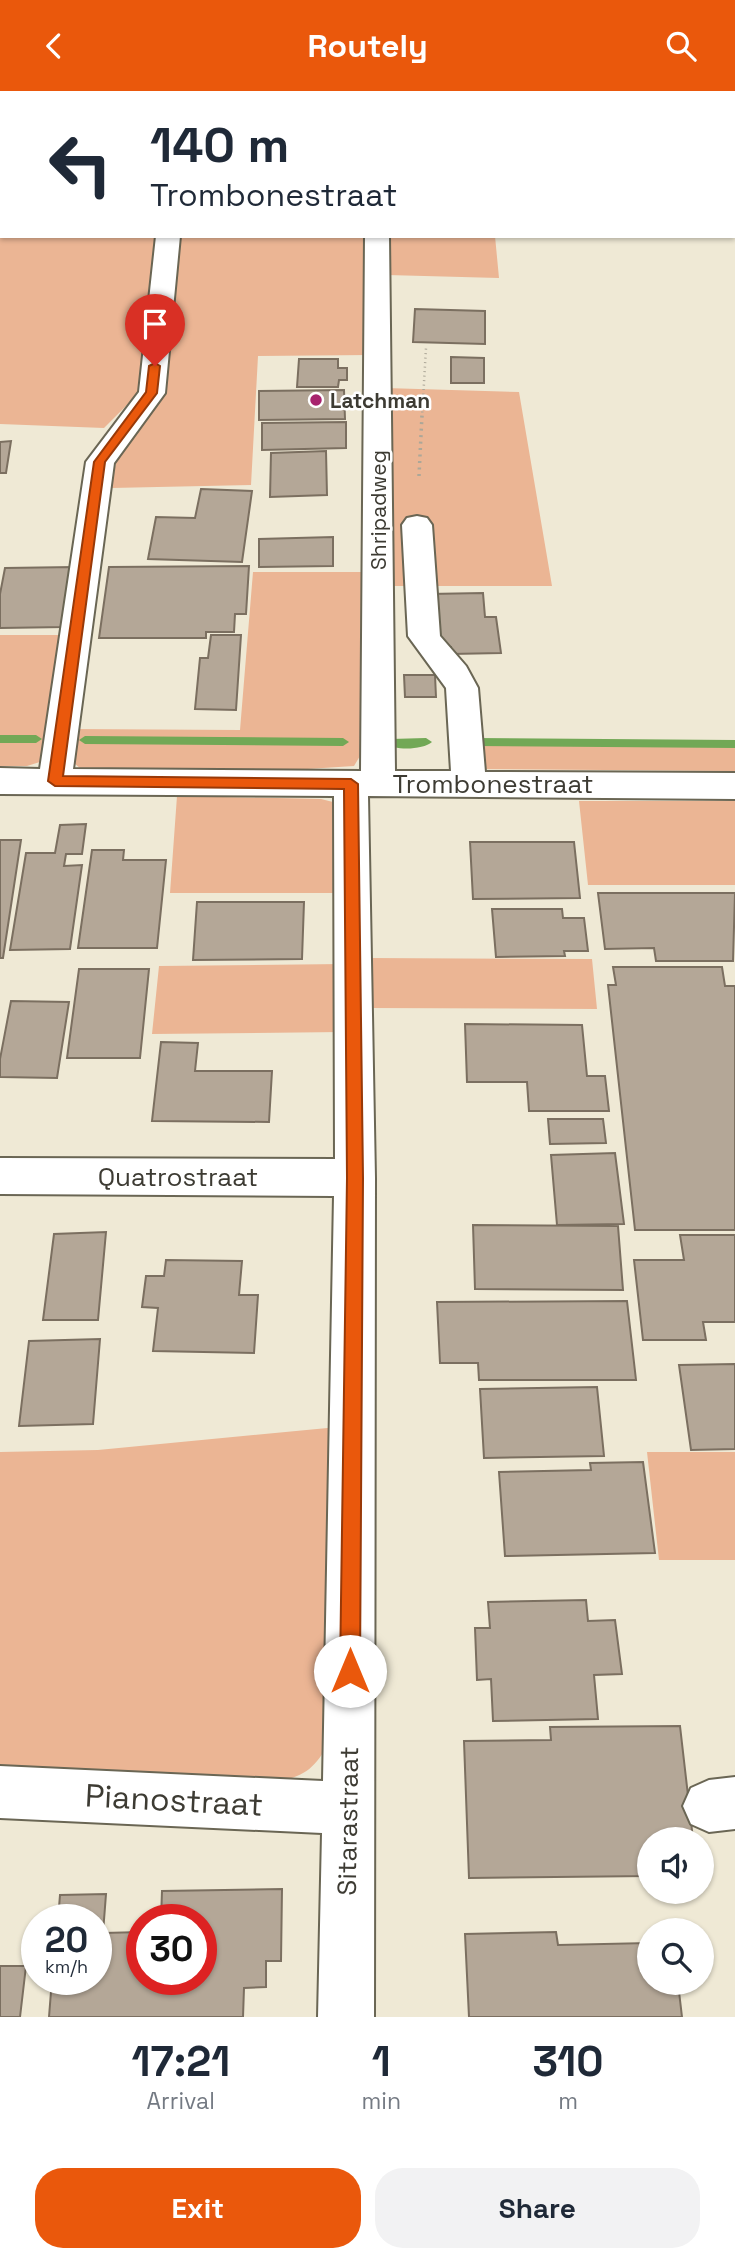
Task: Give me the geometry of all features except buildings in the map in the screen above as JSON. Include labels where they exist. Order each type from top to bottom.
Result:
[{"type":"street","points":[[55,781],[100,462],[152,393],[168,238]]},
{"type":"street","name":"Shripadweg","points":[[365,784],[377,238]]},
{"type":"street","points":[[417,526],[424,636],[429,647],[458,676],[463,688],[469,784]]},
{"type":"street","name":"Trombonestraat","points":[[0,781],[735,786]]},
{"type":"street","name":"Sitarastraat","points":[[346,2017],[355,1178],[365,784]]},
{"type":"street","name":"Quatrostraat","points":[[0,1177],[355,1178]]},
{"type":"street","name":"Pianostraat","points":[[0,1792],[349,1808]]},
{"type":"path","points":[[417,526],[426,348]]},
{"type":"shaded area","points":[[0,238],[160,238],[139,393],[104,428],[0,424]]},
{"type":"shaded area","points":[[175,238],[371,238],[370,355],[258,356],[251,485],[111,488],[119,447],[162,397]]},
{"type":"shaded area","points":[[386,238],[495,238],[499,278],[387,275]]},
{"type":"shaded area","points":[[385,388],[519,392],[552,586],[387,586]]},
{"type":"shaded area","points":[[253,572],[371,572],[363,751],[354,766],[292,770],[81,769],[67,757],[71,729],[240,730]]},
{"type":"shaded area","points":[[0,635],[69,635],[43,761],[27,766],[0,766]]},
{"type":"shaded area","points":[[475,742],[735,744],[735,771],[475,769]]},
{"type":"shaded area","points":[[177,796],[321,799],[333,802],[337,809],[336,893],[170,893]]},
{"type":"shaded area","points":[[579,801],[735,801],[735,885],[588,885]]},
{"type":"shaded area","points":[[368,958],[592,959],[597,1009],[369,1008]]},
{"type":"shaded area","points":[[343,964],[342,1032],[152,1034],[159,966]]},
{"type":"shaded area","points":[[338,1427],[332,1737],[314,1765],[300,1775],[268,1784],[0,1768],[0,1452],[98,1450]]},
{"type":"shaded area","points":[[647,1452],[735,1452],[735,1560],[659,1560]]},
{"type":"waterway","points":[[0,739],[36,739]]},
{"type":"waterway","points":[[85,740],[343,742]]},
{"type":"waterway","points":[[391,743],[426,742]]},
{"type":"waterway","points":[[475,742],[735,744]]},
{"type":"place","name":"Latchman","points":[[316,400]]},
{"type":"route","points":[[155,366],[152,393],[100,462],[55,781],[351,784],[355,1178],[350,1671]]}]
